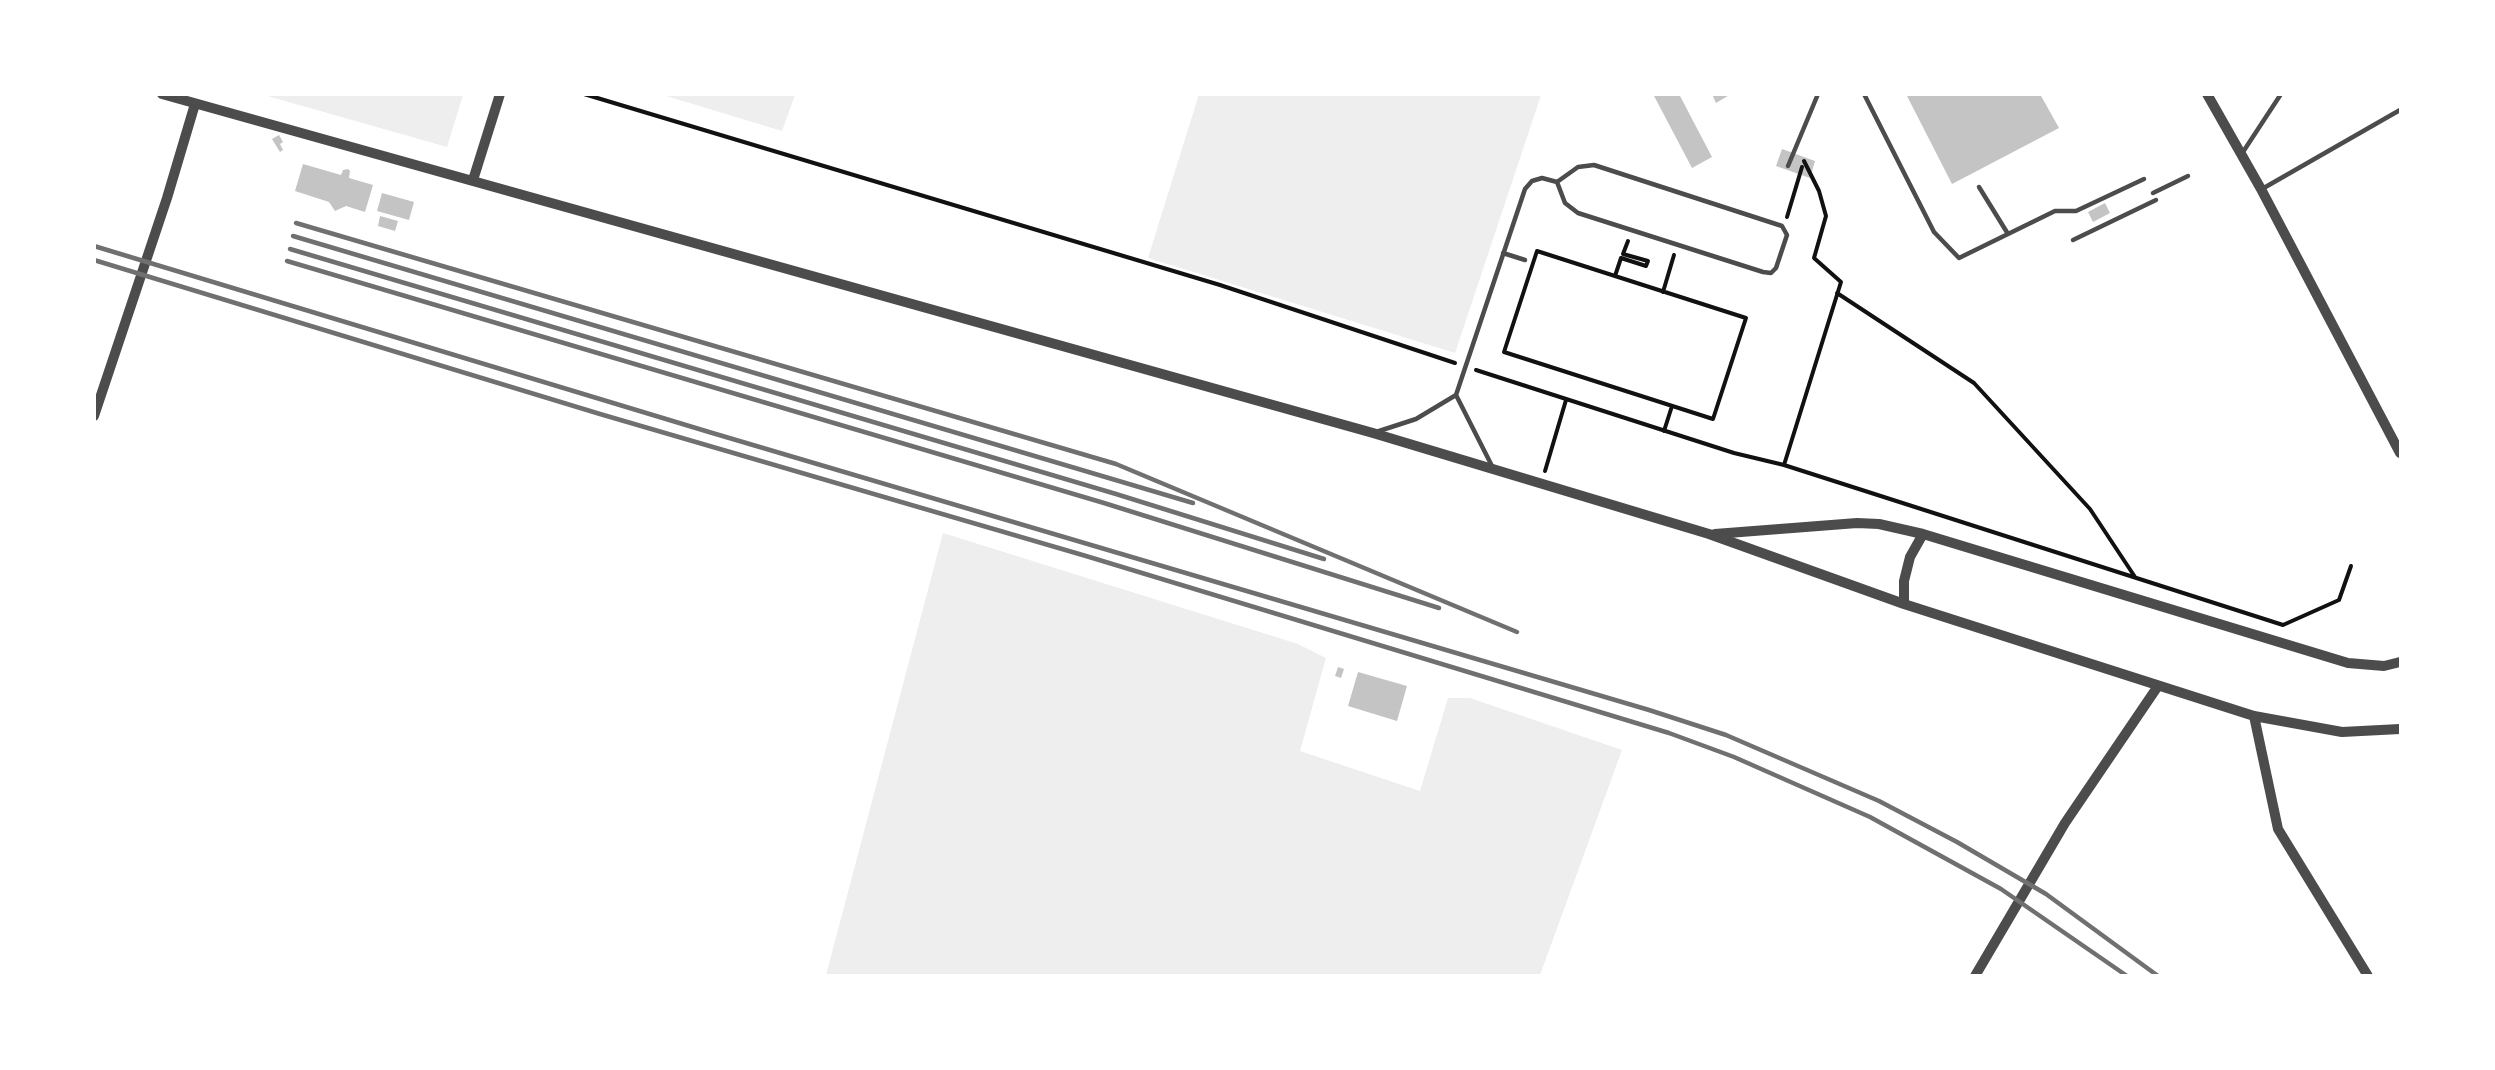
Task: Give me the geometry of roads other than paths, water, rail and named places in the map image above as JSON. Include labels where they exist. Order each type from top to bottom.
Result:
[{"type":"street","points":[[162,94],[196,99],[473,180],[1373,433],[1709,534],[1904,604],[2254,716],[2342,732],[2400,729]]},
{"type":"street","points":[[473,180],[500,94]]},
{"type":"street","points":[[2207,94],[2261,189],[2400,453]]},
{"type":"street","points":[[94,416],[167,198],[196,99]]},
{"type":"street","points":[[1709,534],[1857,523],[1879,524],[1923,534],[2348,663],[2384,666],[2400,662]]},
{"type":"street","points":[[1904,604],[1904,581],[1910,557],[1923,534]]},
{"type":"street","points":[[1975,975],[2065,823],[2158,686]]},
{"type":"street","points":[[2254,716],[2278,829],[2368,975]]},
{"type":"lane","points":[[1788,166],[1818,94]]},
{"type":"lane","points":[[1864,94],[1934,232],[1959,258],[2055,211],[2076,211],[2144,179]]},
{"type":"lane","points":[[2241,155],[2281,94]]},
{"type":"lane","points":[[2261,189],[2400,110]]},
{"type":"lane","points":[[1594,165],[1782,226],[1787,235],[1776,268],[1771,273],[1763,272],[1578,213],[1565,203],[1557,182],[1578,167],[1594,165]]},
{"type":"lane","points":[[2153,194],[2188,176]]},
{"type":"lane","points":[[1373,433],[1416,419],[1456,395],[1525,189],[1533,181],[1542,178],[1557,182]]},
{"type":"lane","points":[[1979,187],[2008,234]]},
{"type":"lane","points":[[2073,240],[2156,200]]},
{"type":"lane","points":[[1503,253],[1525,260]]},
{"type":"lane","points":[[1456,395],[1493,469]]},
{"type":"railway","points":[[296,223],[1116,464],[1517,632]]},
{"type":"railway","points":[[293,236],[1193,503]]},
{"type":"railway","points":[[94,246],[709,432],[1649,710],[1726,735],[1879,801],[1957,842],[2046,894],[2158,976]]},
{"type":"railway","points":[[290,249],[1116,494],[1324,559]]},
{"type":"railway","points":[[94,260],[600,414],[1086,556],[1669,733],[1734,757],[1870,817],[2001,889],[2127,976]]},
{"type":"railway","points":[[287,261],[1104,503],[1439,608]]}]
